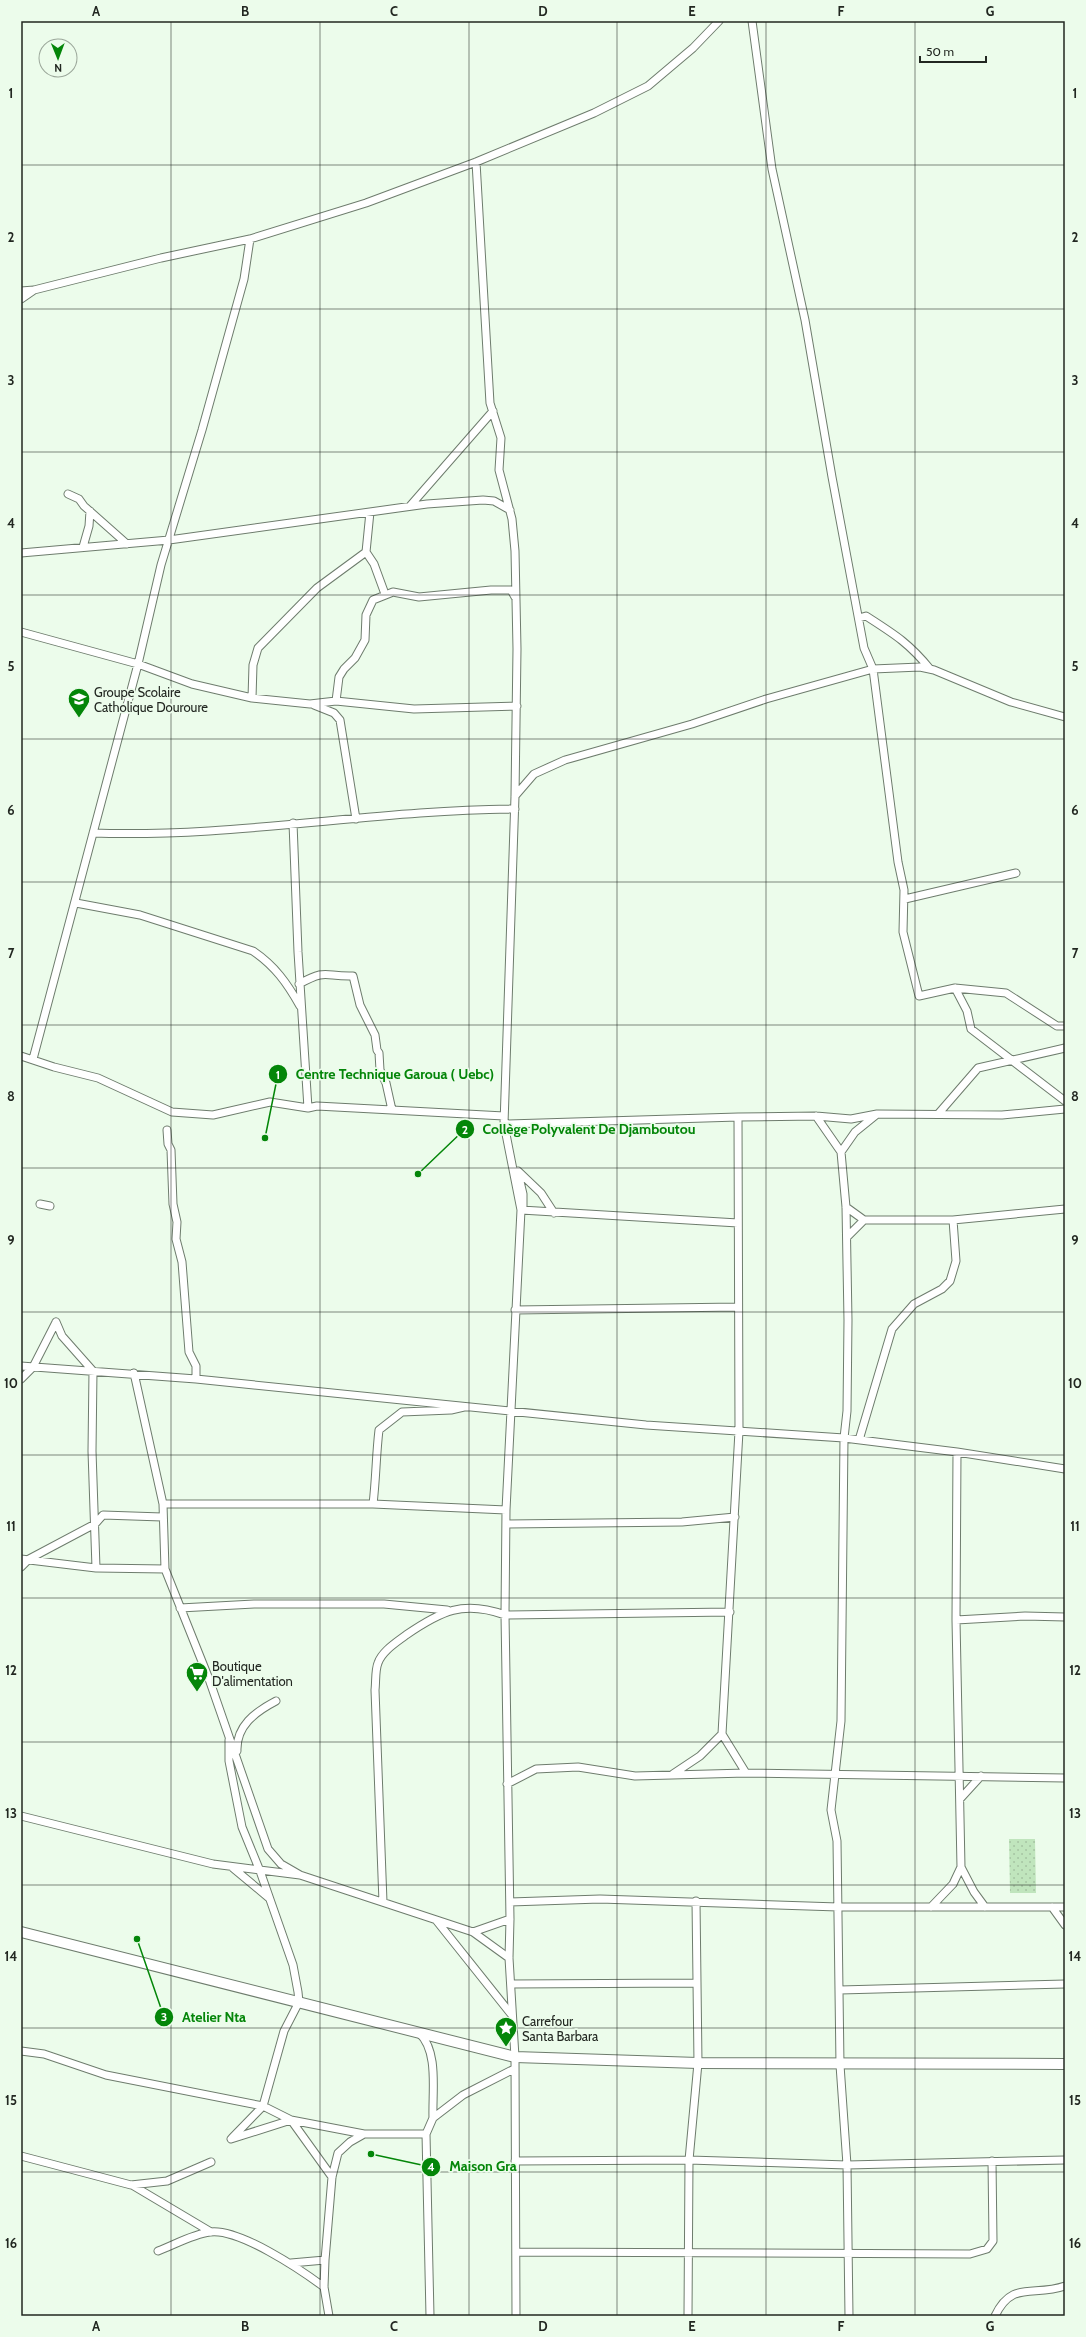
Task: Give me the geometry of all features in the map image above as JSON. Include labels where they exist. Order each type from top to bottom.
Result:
[{"type":"main road","points":[[21,1932],[515,2057],[698,2063],[840,2065],[1065,2064]]},
{"type":"street","points":[[21,291],[34,290],[164,258],[250,239],[366,203],[476,162],[594,113],[648,86],[693,48],[719,21]]},
{"type":"street","points":[[752,21],[772,169],[806,320],[832,477],[864,648],[873,669],[905,900],[903,932],[920,996],[955,988],[1006,992],[1057,1026],[1065,1026]]},
{"type":"street","points":[[476,162],[490,403],[501,438],[499,470],[510,510],[515,551],[517,706],[515,809],[504,1124],[522,1211]]},
{"type":"street","points":[[33,1059],[76,903],[138,664],[168,540],[244,279],[250,239]]},
{"type":"street","points":[[21,299],[34,290]]},
{"type":"street","points":[[410,506],[493,411]]},
{"type":"street","points":[[68,494],[79,499],[126,544]]},
{"type":"street","points":[[21,553],[168,540],[410,506],[483,500],[494,501],[510,510]]},
{"type":"street","points":[[83,547],[89,526],[90,511]]},
{"type":"street","points":[[370,512],[366,552],[374,564],[385,594]]},
{"type":"street","points":[[252,698],[253,665],[258,648],[317,588],[366,552]]},
{"type":"street","points":[[336,701],[339,677],[344,669],[355,658],[365,640],[365,623],[373,600],[393,592],[419,597],[491,590],[511,590],[516,598]]},
{"type":"street","points":[[859,618],[866,616],[897,635],[914,649],[930,669]]},
{"type":"street","points":[[21,632],[138,664],[192,684],[252,698],[310,704],[336,701],[414,709],[517,706]]},
{"type":"street","points":[[515,796],[534,774],[565,760],[692,724],[766,699],[873,669],[930,669],[1021,706],[1065,717]]},
{"type":"street","points":[[310,704],[334,713],[340,720],[356,819]]},
{"type":"street","points":[[93,833],[130,834],[228,830],[293,823],[481,809],[515,809]]},
{"type":"street","points":[[293,823],[301,1008],[308,1108]]},
{"type":"street","points":[[905,900],[1016,873]]},
{"type":"street","points":[[76,903],[140,915],[253,951],[279,972],[288,983],[301,1008]]},
{"type":"street","points":[[300,984],[309,977],[322,973],[353,976],[360,1005],[375,1035],[377,1050],[379,1053],[380,1070],[386,1082],[392,1110]]},
{"type":"street","points":[[955,988],[967,1011],[971,1029],[1065,1102]]},
{"type":"street","points":[[939,1113],[978,1068],[1065,1048]]},
{"type":"street","points":[[21,1056],[33,1059],[54,1068],[98,1078],[172,1112],[213,1115],[270,1102],[308,1108],[392,1110],[504,1116]]},
{"type":"street","points":[[504,1124],[738,1117],[816,1116],[851,1119],[877,1114],[939,1113],[1002,1115],[1065,1109]]},
{"type":"street","points":[[840,1152],[855,1132],[877,1114]]},
{"type":"street","points":[[816,1116],[840,1152],[846,1207],[847,1237],[848,1335],[844,1438],[841,1721],[831,1810],[837,1841],[840,2065],[847,2165],[849,2316]]},
{"type":"street","points":[[738,1117],[739,1431],[722,1734],[746,1773]]},
{"type":"street","points":[[504,1124],[523,1194],[510,1412],[506,1510],[505,1615],[510,1902],[508,1958],[515,2057],[514,2161],[516,2316]]},
{"type":"street","points":[[167,1130],[174,1177],[173,1204],[177,1222],[176,1239],[182,1262],[189,1352],[196,1366],[196,1379]]},
{"type":"street","points":[[517,1170],[541,1192],[554,1213]]},
{"type":"street","points":[[40,1204],[50,1206]]},
{"type":"street","points":[[846,1207],[864,1220],[952,1220],[1065,1209]]},
{"type":"street","points":[[522,1211],[738,1223]]},
{"type":"street","points":[[847,1237],[864,1220]]},
{"type":"street","points":[[859,1440],[892,1329],[914,1304],[942,1289],[950,1281],[956,1261],[952,1220]]},
{"type":"street","points":[[515,1310],[738,1307]]},
{"type":"street","points":[[21,1378],[33,1367],[56,1322],[66,1342],[93,1371],[92,1451],[96,1568]]},
{"type":"street","points":[[21,1366],[134,1373],[472,1406],[510,1412],[646,1425],[844,1438],[958,1452],[1065,1469]]},
{"type":"street","points":[[134,1373],[163,1504],[162,1517],[165,1569],[209,1679],[268,1849],[281,1864],[300,1875],[473,1932],[508,1958]]},
{"type":"street","points":[[373,1504],[377,1480],[379,1430],[402,1412],[451,1410],[472,1406]]},
{"type":"street","points":[[931,1907],[953,1884],[961,1867],[956,1620],[958,1452]]},
{"type":"street","points":[[163,1504],[373,1504],[506,1510]]},
{"type":"street","points":[[21,1567],[29,1559],[95,1524],[103,1515],[162,1517]]},
{"type":"street","points":[[506,1524],[682,1522],[734,1517]]},
{"type":"street","points":[[21,1559],[96,1568],[165,1569]]},
{"type":"street","points":[[180,1608],[254,1604],[384,1604],[447,1610],[468,1607],[487,1609],[505,1615],[730,1612]]},
{"type":"street","points":[[383,1902],[375,1690],[378,1662],[393,1644],[447,1610]]},
{"type":"street","points":[[956,1620],[1025,1616],[1065,1617]]},
{"type":"street","points":[[237,1757],[238,1737],[245,1723],[254,1714],[276,1701]]},
{"type":"street","points":[[228,1734],[229,1761],[242,1827],[260,1871],[293,1965],[299,2002],[284,2031],[263,2106],[231,2139],[291,2120]]},
{"type":"street","points":[[672,1775],[700,1756],[722,1734]]},
{"type":"street","points":[[507,1784],[536,1769],[578,1767],[635,1776],[746,1773],[960,1775],[1062,1778],[1065,1771]]},
{"type":"street","points":[[960,1799],[981,1776]]},
{"type":"street","points":[[21,1816],[232,1868],[300,1875]]},
{"type":"street","points":[[961,1867],[974,1892],[986,1907]]},
{"type":"street","points":[[232,1868],[270,1899]]},
{"type":"street","points":[[510,1902],[600,1900],[696,1901],[838,1907],[1065,1907]]},
{"type":"street","points":[[688,2316],[690,2254],[689,2160],[698,2063],[696,1901]]},
{"type":"street","points":[[1052,1907],[1065,1925]]},
{"type":"street","points":[[473,1932],[510,1919]]},
{"type":"street","points":[[436,1920],[511,2014]]},
{"type":"street","points":[[511,1984],[696,1983]]},
{"type":"street","points":[[840,1990],[1065,1984]]},
{"type":"street","points":[[417,2032],[425,2038],[432,2053],[433,2118],[426,2134],[430,2316]]},
{"type":"street","points":[[21,2051],[44,2054],[106,2075],[263,2106],[291,2120],[364,2134],[426,2134]]},
{"type":"street","points":[[433,2118],[463,2095],[514,2069]]},
{"type":"street","points":[[291,2120],[332,2177]]},
{"type":"street","points":[[329,2316],[324,2287],[332,2177],[338,2153],[350,2142],[364,2134]]},
{"type":"street","points":[[21,2162],[24,2157],[131,2185],[211,2232],[236,2236],[291,2263],[324,2287]]},
{"type":"street","points":[[514,2161],[689,2160],[847,2165],[1065,2160]]},
{"type":"street","points":[[516,2252],[690,2254],[970,2254],[987,2249],[993,2241],[992,2161]]},
{"type":"street","points":[[131,2185],[168,2181],[211,2162]]},
{"type":"street","points":[[158,2251],[211,2232]]},
{"type":"street","points":[[291,2263],[325,2260]]},
{"type":"street","points":[[995,2316],[1003,2300],[1016,2292],[1050,2291],[1065,2286]]},
{"type":"green space","points":[[1009,1839],[1035,1839],[1036,1893],[1010,1893]]},
{"type":"place","name":"Groupe Scolaire Catholique Douroure","points":[[79,718]]},
{"type":"place","name":"Centre Technique Garoua ( Uebc)","points":[[265,1138]]},
{"type":"place","name":"Collège Polyvalent De Djamboutou","points":[[418,1174]]},
{"type":"place","name":"Boutique D'alimentation","points":[[197,1692]]},
{"type":"place","name":"Atelier Nta","points":[[137,1939]]},
{"type":"place","name":"Carrefour Santa Barbara","points":[[506,2048]]},
{"type":"place","name":"Maison Gra","points":[[371,2154]]}]
